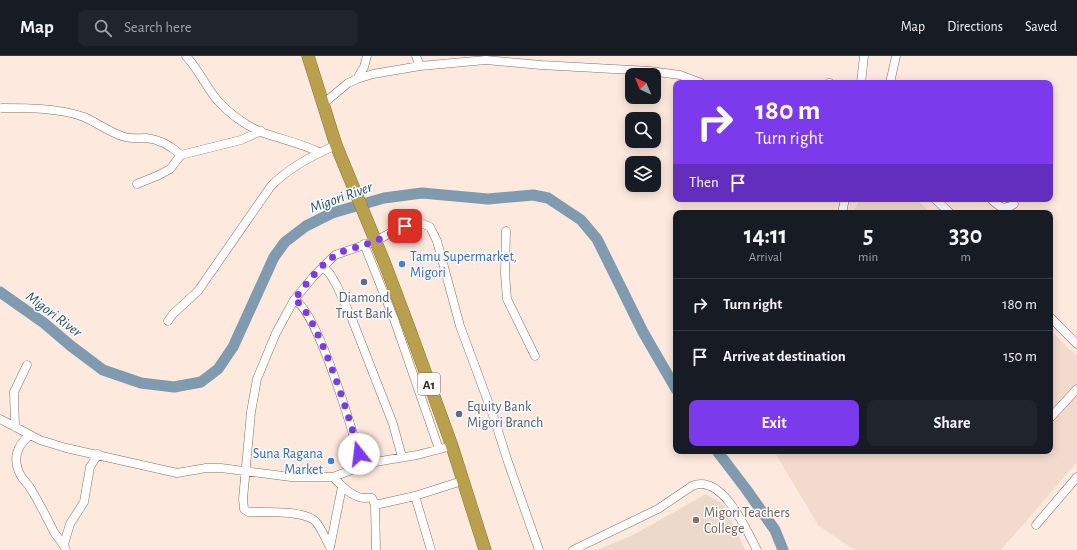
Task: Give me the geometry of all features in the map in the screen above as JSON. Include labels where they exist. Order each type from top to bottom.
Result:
[{"type":"highway","name":"A1","points":[[308,56],[336,145],[367,221],[370,242],[452,446],[485,550]]},
{"type":"street","points":[[186,56],[219,102],[238,118],[261,131],[319,152]]},
{"type":"street","points":[[357,79],[364,67],[367,56]]},
{"type":"street","points":[[416,56],[420,66]]},
{"type":"street","points":[[862,80],[864,56]]},
{"type":"street","points":[[891,80],[896,56]]},
{"type":"street","points":[[323,104],[348,83],[373,74],[420,66],[486,58],[541,65],[650,71],[680,76],[692,80]]},
{"type":"street","points":[[2,108],[40,109],[73,114],[85,118],[127,138],[152,139],[164,143],[181,155]]},
{"type":"street","points":[[137,184],[170,169],[181,155],[241,140],[261,131]]},
{"type":"street","points":[[168,321],[173,314],[198,291],[271,186],[305,159],[336,145]]},
{"type":"street","points":[[937,202],[947,210]]},
{"type":"street","points":[[994,202],[999,207],[1003,208],[1009,208],[1014,204]]},
{"type":"street","points":[[330,548],[314,520],[304,516],[284,512],[248,512],[244,510],[243,499],[251,412],[257,379],[276,333],[294,300],[304,286],[323,266],[335,255],[416,223],[426,224],[434,233],[460,326],[493,415],[539,550]]},
{"type":"street","points":[[506,231],[505,274],[507,299],[535,356]]},
{"type":"street","points":[[370,242],[394,319],[439,449]]},
{"type":"street","points":[[323,266],[336,284],[352,319],[393,424],[402,457]]},
{"type":"street","points":[[294,300],[304,309],[319,335],[354,435],[362,466]]},
{"type":"street","points":[[1053,321],[1077,344]]},
{"type":"street","points":[[15,427],[14,392],[27,365]]},
{"type":"street","points":[[1053,415],[1077,389]]},
{"type":"street","points":[[0,419],[40,440],[82,453],[98,454],[177,473],[206,468],[246,471],[291,477],[333,477],[375,462],[452,446]]},
{"type":"street","points":[[30,435],[22,442],[18,449],[16,460],[18,470],[65,547]]},
{"type":"street","points":[[65,547],[70,524],[84,502],[90,468],[98,454]]},
{"type":"street","points":[[333,477],[342,487],[357,497],[372,498],[375,505],[376,550]]},
{"type":"street","points":[[1036,525],[1077,477]]},
{"type":"street","points":[[375,505],[414,496],[462,481]]},
{"type":"street","points":[[573,550],[645,516],[698,483],[710,485],[730,502],[757,550]]},
{"type":"street","points":[[330,548],[342,487]]},
{"type":"street","points":[[414,496],[431,550]]},
{"type":"shaded area","points":[[858,202],[919,202],[928,210],[854,210]]},
{"type":"shaded area","points":[[1053,333],[1077,356],[1077,462],[1001,550],[854,550],[818,525],[776,454],[1053,454]]},
{"type":"shaded area","name":"Migori Teachers College","points":[[706,494],[724,505],[745,550],[597,550],[635,534]]},
{"type":"waterway","name":"Migori River","points":[[0,292],[44,323],[103,370],[141,383],[174,387],[201,382],[218,369],[233,347],[274,257],[285,242],[306,226],[332,213],[384,198],[422,193],[488,199],[533,195],[548,198],[581,220],[597,239],[643,332],[673,384]]},
{"type":"waterway","name":"Migori River","points":[[719,454],[775,530],[783,550]]},
{"type":"place","name":"Tamu Supermarket, Migori","points":[[402,264]]},
{"type":"place","name":"Diamond Trust Bank","points":[[364,282]]},
{"type":"place","name":"Equity Bank Migori Branch","points":[[459,414]]},
{"type":"place","name":"Suna Ragana Market","points":[[331,461]]},
{"type":"place","name":"Migori Teachers College","points":[[696,520]]},
{"type":"route","points":[[359,454],[356,441],[319,335],[304,309],[294,300],[312,277],[335,255],[376,241],[405,226]]}]
